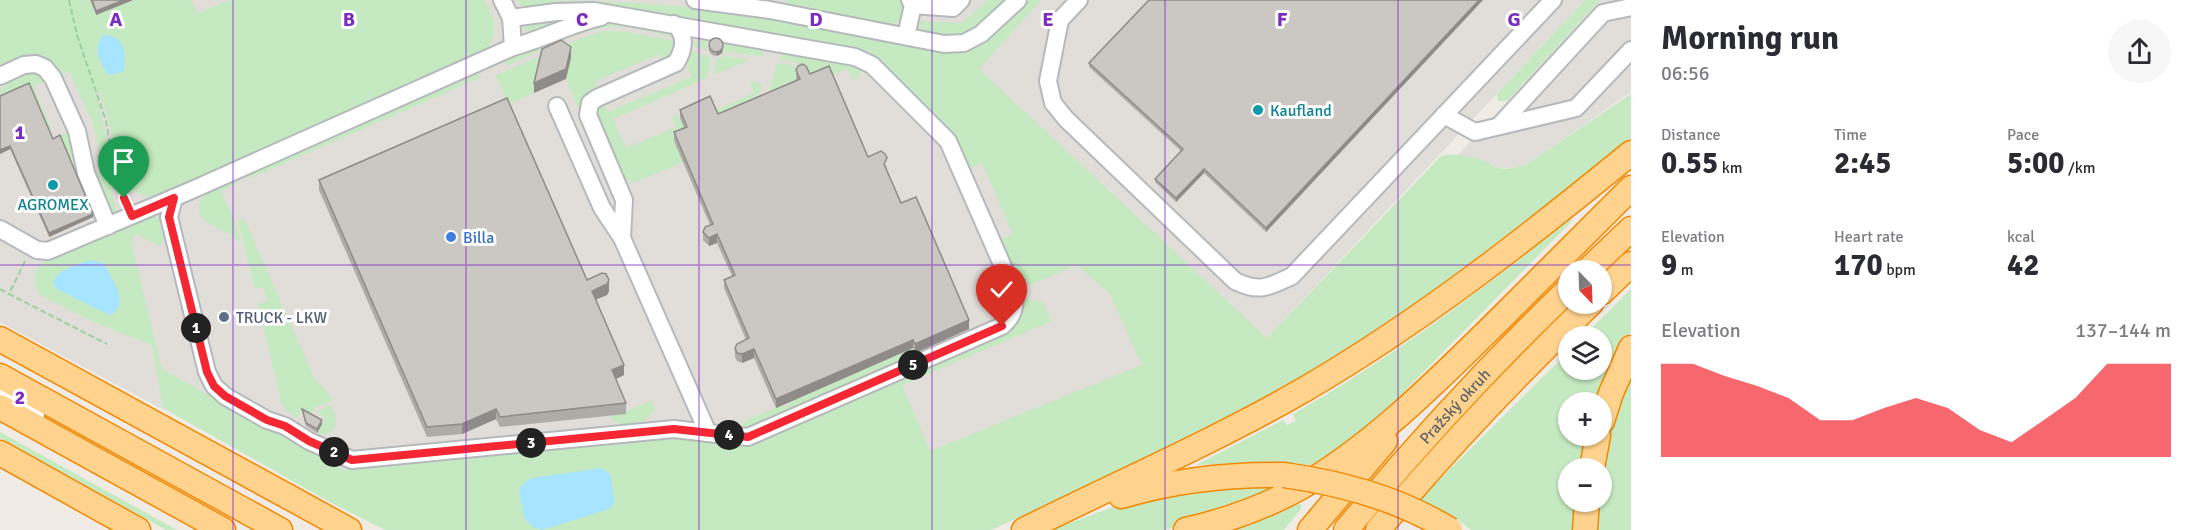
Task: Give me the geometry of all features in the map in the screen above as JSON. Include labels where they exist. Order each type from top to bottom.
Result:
[{"type":"highway","points":[[1024,530],[1200,446],[1302,391],[1451,294],[1631,153]]},
{"type":"highway","points":[[1310,530],[1359,470],[1459,359],[1631,188]]},
{"type":"highway","points":[[1598,260],[1631,229]]},
{"type":"highway","points":[[1612,282],[1631,264]]},
{"type":"highway","name":"Pražský okruh","points":[[1346,530],[1405,458],[1515,341],[1558,300]]},
{"type":"highway","name":"Pražský okruh","points":[[1378,530],[1432,466],[1579,314]]},
{"type":"highway","points":[[0,339],[349,530]]},
{"type":"highway","points":[[1611,392],[1631,348]]},
{"type":"highway","points":[[1186,530],[1230,518],[1262,506],[1335,466],[1459,359]]},
{"type":"highway","points":[[0,376],[280,530]]},
{"type":"highway","points":[[0,407],[223,530]]},
{"type":"highway","points":[[0,453],[138,530]]},
{"type":"highway","points":[[1032,530],[1089,506],[1140,490],[1220,476],[1284,475],[1340,485],[1394,502],[1450,530]]},
{"type":"highway","points":[[1585,530],[1586,512]]},
{"type":"lane","points":[[502,0],[511,18],[513,47]]},
{"type":"lane","points":[[695,0],[771,5],[944,44],[964,43],[981,34],[1018,0]]},
{"type":"lane","points":[[906,36],[912,3],[953,8],[961,0]]},
{"type":"lane","points":[[1079,0],[1060,20],[1048,81],[1053,102],[1066,119],[1235,281],[1250,289],[1270,286],[1292,276],[1553,0]]},
{"type":"lane","points":[[1499,126],[1603,13],[1631,7]]},
{"type":"lane","points":[[174,198],[169,217],[207,372],[214,386],[225,396],[267,420],[285,426],[309,441],[352,460],[674,429],[748,437],[1002,326],[1011,319],[1015,294],[948,141],[872,65],[855,57],[675,24],[580,10],[511,18]]},
{"type":"lane","points":[[0,229],[37,250],[48,251],[174,198],[513,47],[533,42],[584,21],[616,15]]},
{"type":"lane","points":[[622,238],[624,200],[588,115],[588,109],[590,103],[597,98],[676,63],[684,38],[683,33],[675,24]]},
{"type":"lane","points":[[1444,115],[1475,132],[1576,108],[1631,50]]},
{"type":"lane","points":[[0,76],[24,65],[36,64],[45,68],[53,78],[77,131],[86,173],[108,226]]},
{"type":"lane","points":[[557,106],[602,208],[622,238],[708,432]]},
{"type":"lane","points":[[0,390],[115,439]]},
{"type":"lane","points":[[0,390],[98,461]]},
{"type":"path","points":[[69,0],[77,35],[106,121],[115,176],[132,216]]},
{"type":"path","points":[[9,294],[28,254],[37,250]]},
{"type":"path","points":[[0,289],[107,344]]},
{"type":"shaded area","points":[[0,0],[1585,0],[1267,338],[927,460],[341,485],[158,407],[0,322]]},
{"type":"shaded area","points":[[1600,0],[1631,0],[1631,92],[1528,164],[1512,168],[1497,168],[1485,161],[1457,156]]},
{"type":"green space","points":[[0,0],[90,0],[96,15],[133,0],[191,0],[197,14],[229,0],[484,0],[493,18],[494,34],[490,50],[159,196],[146,196],[129,186],[120,167],[100,93],[97,94],[107,143],[108,176],[117,214],[112,217],[93,174],[104,171],[93,123],[69,71],[58,76],[42,61],[32,56],[0,66]]},
{"type":"green space","points":[[517,0],[638,3],[699,8],[778,20],[949,52],[961,51],[981,43],[1030,0],[1041,0],[979,69],[1267,338],[1441,156],[1469,157],[1502,169],[1527,164],[1631,94],[1631,141],[1402,314],[1333,361],[1258,405],[1114,475],[991,530],[385,530],[326,500],[163,408],[152,345],[81,316],[38,292],[34,278],[39,266],[46,259],[156,215],[164,240],[159,246],[136,234],[131,242],[162,369],[343,470],[639,438],[749,442],[1005,334],[1020,319],[1025,299],[1042,302],[1052,321],[902,385],[930,451],[1142,365],[1110,294],[1077,265],[1035,283],[1021,286],[1001,239],[1013,234],[982,163],[970,168],[955,138],[869,51],[612,8],[524,10]]},
{"type":"green space","points":[[785,0],[901,0],[903,12],[897,23],[886,24],[788,5]]},
{"type":"green space","points":[[988,0],[1010,0],[979,25],[957,36],[933,36],[919,31],[920,21],[962,23]]},
{"type":"green space","points":[[1585,0],[1600,0],[1507,101],[1498,101],[1497,94]]},
{"type":"green space","points":[[565,16],[566,22],[533,33],[523,29],[525,24]]},
{"type":"green space","points":[[616,20],[672,33],[673,37],[628,28],[600,28],[559,42],[507,66],[503,61],[581,28]]},
{"type":"green space","points":[[603,31],[624,31],[675,41],[675,51],[665,64],[660,54],[595,81],[599,91],[582,103],[580,113],[566,79],[542,59],[534,93],[508,105],[496,75]]},
{"type":"green space","points":[[708,38],[706,50],[691,46],[699,39]]},
{"type":"green space","points":[[720,40],[761,49],[765,57],[722,51]]},
{"type":"green space","points":[[689,49],[711,58],[707,78],[613,119],[626,148],[676,127],[672,117],[678,115],[687,136],[683,162],[639,181],[633,182],[623,178],[595,116],[595,110],[604,102],[608,112],[691,77],[687,59]]},
{"type":"green space","points":[[787,52],[854,65],[861,68],[861,74],[853,80],[848,69],[810,83],[797,62],[778,59]]},
{"type":"green space","points":[[725,56],[750,60],[713,75],[716,59]]},
{"type":"green space","points":[[777,63],[794,65],[800,87],[766,101]]},
{"type":"green space","points":[[36,70],[48,79],[33,86],[52,130],[48,132],[0,100],[0,91],[14,78]]},
{"type":"green space","points":[[478,74],[482,77],[248,179],[250,173]]},
{"type":"green space","points":[[755,81],[761,84],[761,88],[757,95],[744,102],[747,110],[718,123],[709,101],[712,100],[717,110],[754,93],[750,84]]},
{"type":"green space","points":[[66,133],[72,136],[79,175],[76,176],[59,136]]},
{"type":"green space","points":[[232,181],[239,183],[221,191],[235,222],[241,245],[237,239],[206,221],[199,210],[201,199],[205,195]]},
{"type":"green space","points":[[244,218],[315,380],[333,400],[315,408],[310,417],[301,412],[297,418],[285,409],[281,401],[258,304],[268,301],[264,287],[255,289],[238,222]]},
{"type":"green space","points":[[1571,219],[1572,221],[1392,404],[1358,435],[1316,466],[1271,462],[1196,465],[1283,420],[1287,425],[1296,421],[1293,414],[1366,370],[1436,322]]},
{"type":"green space","points":[[1631,289],[1631,331],[1612,371],[1612,326],[1594,326],[1606,314],[1612,314],[1612,308]]},
{"type":"green space","points":[[913,348],[917,357],[743,430],[741,428],[744,421],[782,405],[784,407],[790,402]]},
{"type":"green space","points":[[1558,362],[1558,380],[1609,380],[1604,392],[1558,392],[1558,446],[1588,446],[1585,458],[1558,458],[1558,512],[1577,512],[1575,530],[1471,530],[1454,517],[1420,499]]},
{"type":"green space","points":[[1631,368],[1631,530],[1591,530],[1593,512],[1612,512],[1612,458],[1601,458],[1604,446],[1612,446],[1614,407]]},
{"type":"green space","points":[[651,401],[655,408],[645,420],[640,422],[619,424],[608,416],[625,414]]},
{"type":"green space","points":[[331,404],[336,418],[334,429],[326,435],[317,433],[325,420],[316,412]]},
{"type":"green space","points":[[0,432],[177,530],[166,530],[0,438]]},
{"type":"green space","points":[[1281,485],[1282,488],[1166,530],[1050,530],[1163,492]]},
{"type":"green space","points":[[1297,503],[1301,505],[1301,509],[1284,530],[1234,530]]},
{"type":"water","points":[[103,35],[116,38],[120,42],[125,59],[123,72],[109,75],[102,65],[97,51]]},
{"type":"water","points":[[90,260],[103,263],[118,291],[119,306],[109,315],[57,289],[53,283],[58,274]]},
{"type":"water","points":[[601,468],[610,474],[615,503],[609,509],[542,530],[533,527],[525,519],[519,491],[524,483],[532,478]]},
{"type":"building","points":[[92,0],[124,0],[96,11]]},
{"type":"building","name":"Kaufland","points":[[1149,0],[1479,0],[1266,228],[1204,169],[1176,198],[1155,179],[1183,149],[1089,63]]},
{"type":"building","points":[[716,38],[721,40],[723,45],[721,50],[716,52],[711,50],[709,45],[711,40]]},
{"type":"building","points":[[561,40],[571,47],[566,69],[534,83],[542,49]]},
{"type":"building","points":[[802,64],[806,66],[810,74],[829,66],[868,157],[881,151],[885,154],[887,158],[884,164],[901,203],[916,197],[969,320],[915,344],[913,340],[776,399],[754,349],[742,354],[737,353],[735,348],[737,344],[749,338],[724,280],[735,275],[717,234],[709,238],[703,232],[705,227],[713,224],[674,132],[687,127],[680,110],[710,96],[718,114],[800,79],[796,70]]},
{"type":"building","name":"AGROMEX","points":[[29,83],[53,139],[60,135],[93,214],[49,233],[10,146],[0,150],[0,96]]},
{"type":"building","name":"Billa","points":[[507,98],[587,280],[602,273],[606,274],[609,280],[607,284],[592,291],[624,365],[612,370],[626,403],[500,417],[496,409],[462,424],[427,427],[319,180]]},
{"type":"building","points":[[302,409],[322,420],[317,429],[306,423]]},
{"type":"place","name":"Kaufland","points":[[1258,110]]},
{"type":"place","name":"AGROMEX","points":[[53,185]]},
{"type":"place","name":"Billa","points":[[451,237]]},
{"type":"place","name":"TRUCK - LKW","points":[[224,317]]},
{"type":"route","points":[[124,198],[132,216],[174,198],[169,217],[207,372],[214,386],[225,396],[267,420],[285,426],[309,441],[352,460],[674,429],[748,437],[1002,326]]}]
